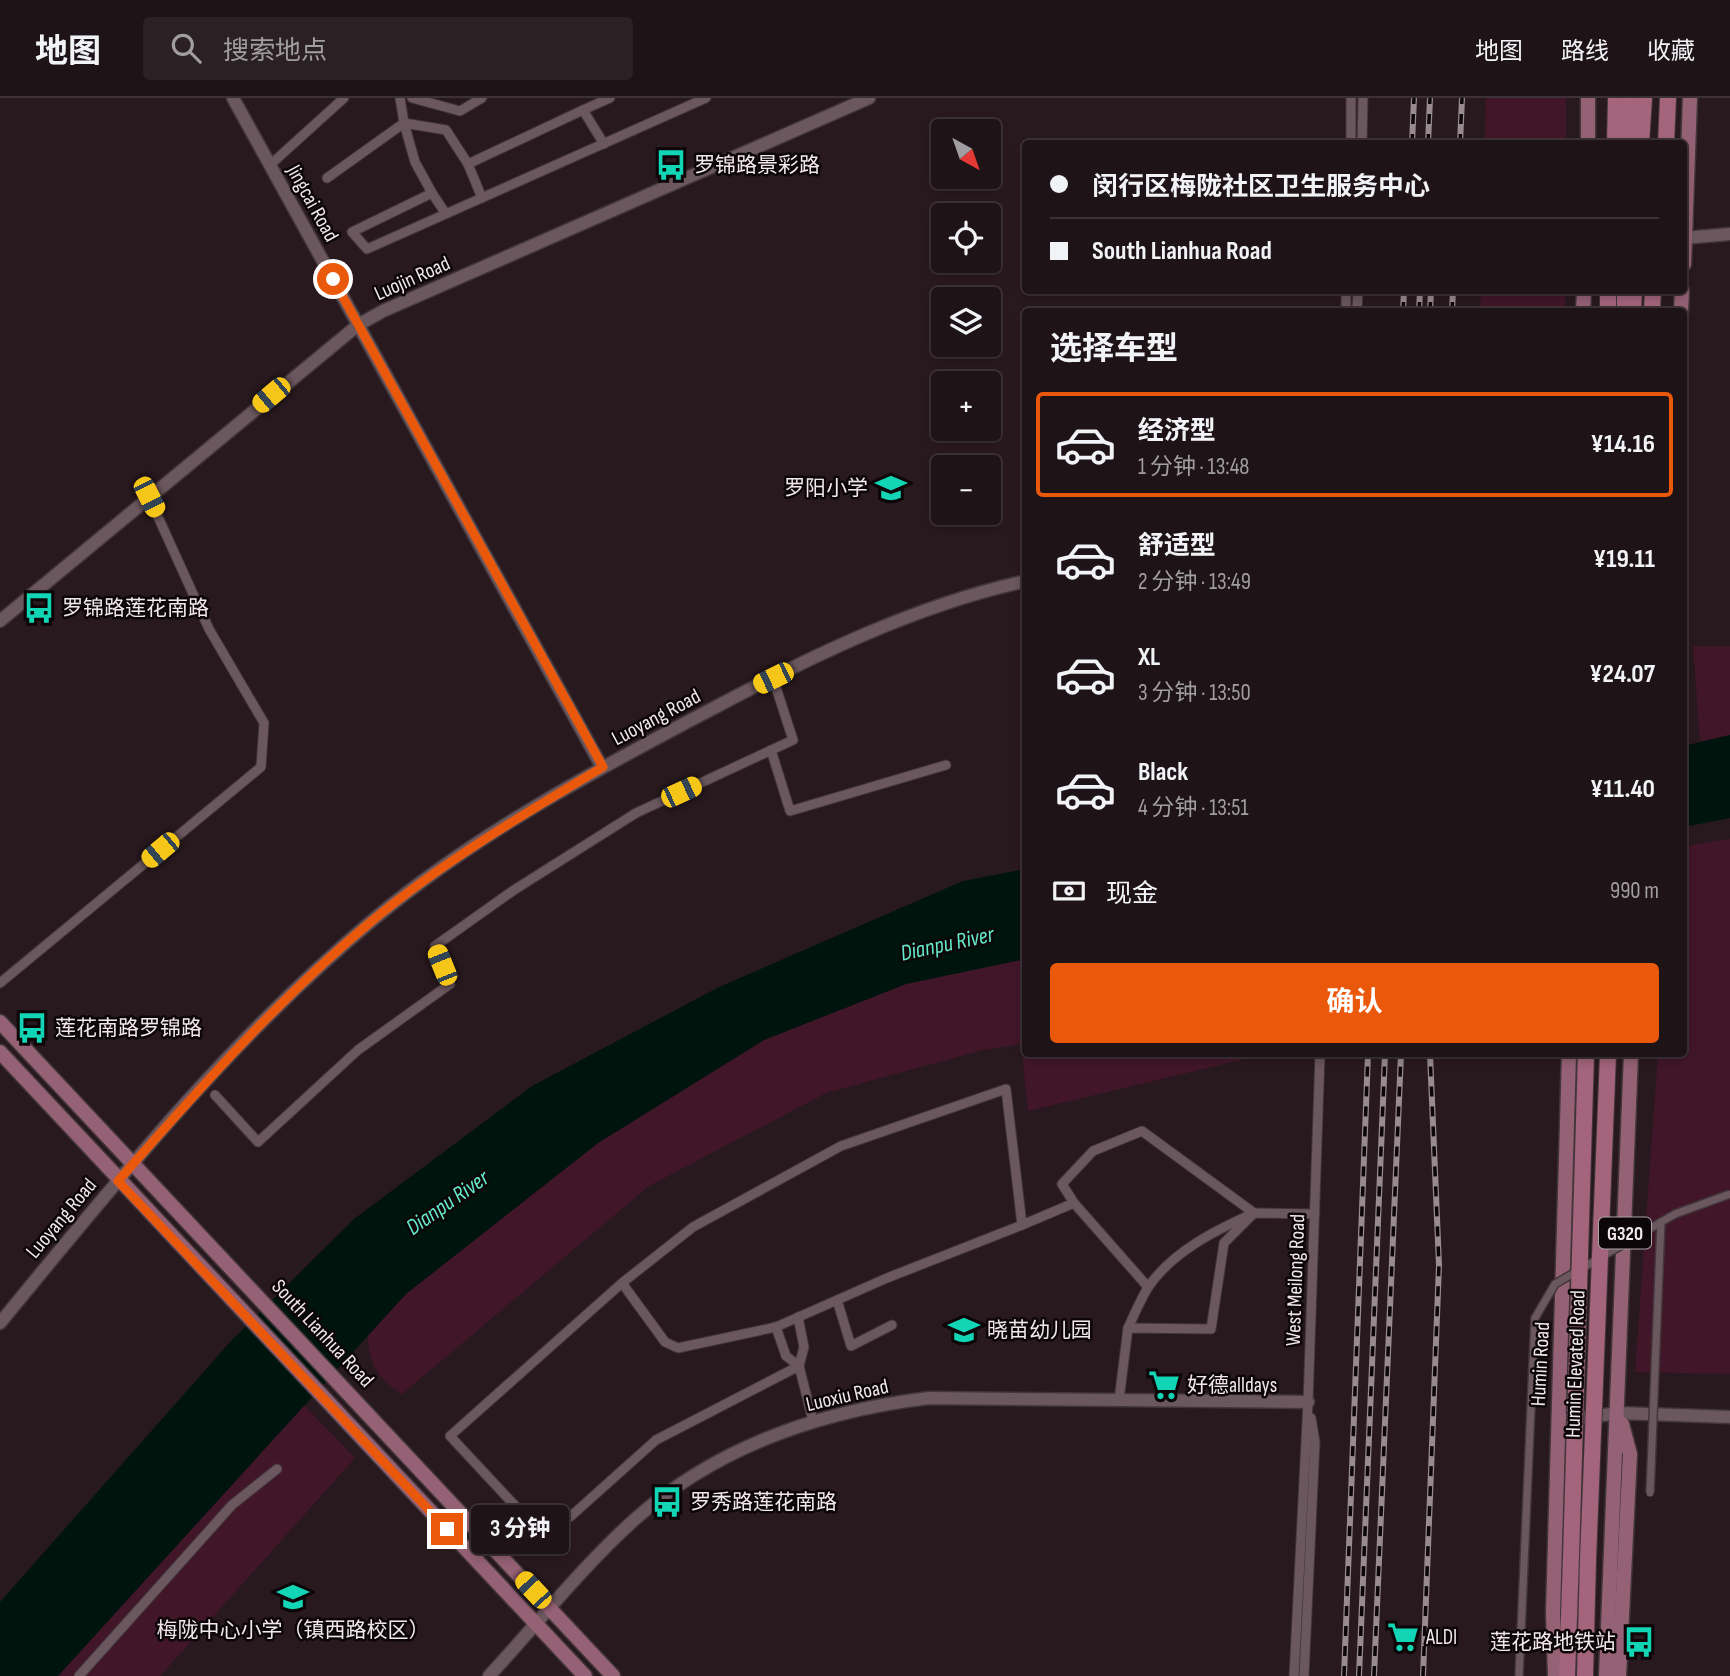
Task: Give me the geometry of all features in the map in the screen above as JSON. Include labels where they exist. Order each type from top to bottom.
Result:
[{"type":"highway","points":[[1608,98],[1608,140]]},
{"type":"highway","points":[[1615,140],[1616,98]]},
{"type":"highway","points":[[1627,140],[1629,98]]},
{"type":"highway","points":[[1641,140],[1644,98]]},
{"type":"highway","points":[[1656,140],[1657,98]]},
{"type":"highway","points":[[1666,140],[1668,98]]},
{"type":"highway","name":"Humin Elevated Road","points":[[1567,1676],[1586,1057]]},
{"type":"highway","name":"Humin Elevated Road","points":[[1585,1676],[1608,1057]]},
{"type":"main road","points":[[1588,98],[1588,140]]},
{"type":"main road","points":[[1687,168],[1690,98]]},
{"type":"main road","name":"South Lianhua Road","points":[[0,1022],[131,1166],[261,1297],[613,1676]]},
{"type":"main road","name":"South Lianhua Road","points":[[0,1052],[118,1181],[585,1676]]},
{"type":"main road","name":"Humin Road","points":[[1555,1676],[1553,1614],[1564,1307],[1569,1057]]},
{"type":"main road","name":"G320","points":[[1605,1676],[1619,1413],[1631,1057]]},
{"type":"main road","name":"G320","points":[[1619,1413],[1630,1454],[1619,1676]]},
{"type":"street","name":"Jingcai Road","points":[[233,98],[603,767]]},
{"type":"street","points":[[270,165],[344,98]]},
{"type":"street","points":[[400,98],[415,162],[446,214]]},
{"type":"street","points":[[412,98],[460,111],[482,98]]},
{"type":"street","points":[[468,164],[610,98]]},
{"type":"street","points":[[432,193],[352,232],[367,249],[706,98]]},
{"type":"street","name":"Luojin Road","points":[[0,621],[358,325],[383,311],[869,98]]},
{"type":"street","points":[[1351,98],[1351,140]]},
{"type":"street","points":[[1362,140],[1363,98]]},
{"type":"street","points":[[583,110],[604,144]]},
{"type":"street","points":[[327,178],[404,123],[446,130],[468,164],[482,198]]},
{"type":"street","points":[[1687,238],[1730,234]]},
{"type":"street","points":[[0,983],[261,766],[264,723],[209,629],[149,497]]},
{"type":"street","name":"Luoyang Road","points":[[0,1323],[118,1181],[249,1034],[314,971],[375,918],[446,864],[603,767],[773,678],[835,648],[924,612],[1022,583]]},
{"type":"street","points":[[215,1095],[258,1142],[358,1051],[450,984],[435,946],[514,890],[636,813],[793,740],[773,678]]},
{"type":"street","points":[[771,750],[790,811],[914,772],[946,765]]},
{"type":"street","name":"West Meilong Road","points":[[1294,1676],[1308,1402],[1320,1057]]},
{"type":"street","points":[[799,1366],[745,1391],[656,1440],[570,1517],[533,1525],[450,1436],[622,1283],[693,1227],[841,1146],[1006,1089],[1022,1225]]},
{"type":"street","points":[[1148,1287],[1074,1203],[1062,1184],[1093,1151],[1142,1131],[1254,1213]]},
{"type":"street","points":[[1519,1676],[1535,1318],[1555,1284],[1661,1222],[1730,1194]]},
{"type":"street","points":[[622,1283],[665,1342],[678,1348],[776,1327],[1074,1203]]},
{"type":"street","points":[[1128,1328],[1211,1329],[1224,1243],[1254,1213]]},
{"type":"street","points":[[1119,1401],[1128,1328],[1148,1287],[1183,1253],[1216,1230],[1254,1213],[1315,1214]]},
{"type":"street","points":[[1650,1493],[1661,1222]]},
{"type":"street","points":[[837,1300],[851,1346],[892,1325]]},
{"type":"street","points":[[798,1317],[804,1347],[799,1366],[813,1421]]},
{"type":"street","points":[[776,1327],[786,1356],[799,1366]]},
{"type":"street","name":"Luoxiu Road","points":[[489,1676],[609,1545],[662,1497],[734,1453],[813,1421],[877,1404],[929,1398],[1308,1402]]},
{"type":"street","points":[[1304,1676],[1315,1442],[1308,1402]]},
{"type":"street","points":[[1558,1421],[1619,1413],[1730,1417]]},
{"type":"street","points":[[79,1676],[232,1505],[277,1469]]},
{"type":"shaded area","points":[[1486,98],[1566,98],[1566,140],[1485,140]]},
{"type":"shaded area","points":[[1481,294],[1565,294],[1565,308],[1480,308]]},
{"type":"shaded area","points":[[1693,646],[1730,646],[1730,735],[1700,741]]},
{"type":"shaded area","points":[[1730,839],[1730,1374],[1635,1372],[1658,1057],[1687,1057],[1687,846]]},
{"type":"shaded area","points":[[1022,960],[1022,1054],[1021,1044],[983,1050],[826,1093],[649,1186],[402,1394],[380,1376],[372,1362],[368,1334],[406,1294],[598,1143],[764,1040],[906,984]]},
{"type":"shaded area","points":[[1022,1057],[1253,1057],[1028,1111]]},
{"type":"shaded area","points":[[303,1404],[355,1458],[160,1676],[58,1676]]},
{"type":"water","points":[[1730,735],[1730,818],[1687,826],[1687,745]]},
{"type":"water","name":"Dianpu River","points":[[1022,868],[1022,960],[906,984],[764,1040],[598,1143],[406,1294],[58,1676],[0,1676],[0,1602],[231,1341],[354,1219],[532,1086],[719,987],[963,881]]},
{"type":"railway","points":[[1412,140],[1414,98]]},
{"type":"railway","points":[[1428,140],[1430,98]]},
{"type":"railway","points":[[1460,140],[1462,98]]},
{"type":"railway","points":[[1403,308],[1404,294]]},
{"type":"railway","points":[[1419,308],[1420,294]]},
{"type":"railway","points":[[1430,308],[1431,294]]},
{"type":"railway","points":[[1452,308],[1453,294]]},
{"type":"railway","points":[[1344,1676],[1368,1057]]},
{"type":"railway","points":[[1359,1676],[1385,1057]]},
{"type":"railway","points":[[1374,1676],[1401,1057]]},
{"type":"railway","points":[[1423,1676],[1439,1265],[1430,1057]]},
{"type":"place","name":"罗锦路景彩路","points":[[671,165]]},
{"type":"place","name":"罗阳小学","points":[[891,488]]},
{"type":"place","name":"罗锦路莲花南路","points":[[39,608]]},
{"type":"place","name":"莲花南路罗锦路","points":[[32,1028]]},
{"type":"place","name":"晓苗幼儿园","points":[[964,1330]]},
{"type":"place","name":"好德alldays","points":[[1164,1385]]},
{"type":"place","name":"罗秀路莲花南路","points":[[667,1502]]},
{"type":"place","name":"梅陇中心小学（镇西路校区）","points":[[293,1597]]},
{"type":"place","name":"ALDI","points":[[1403,1637]]},
{"type":"place","name":"莲花路地铁站","points":[[1639,1642]]},
{"type":"route","points":[[333,279],[603,767],[446,864],[375,918],[314,971],[249,1034],[118,1181],[447,1529]]}]
